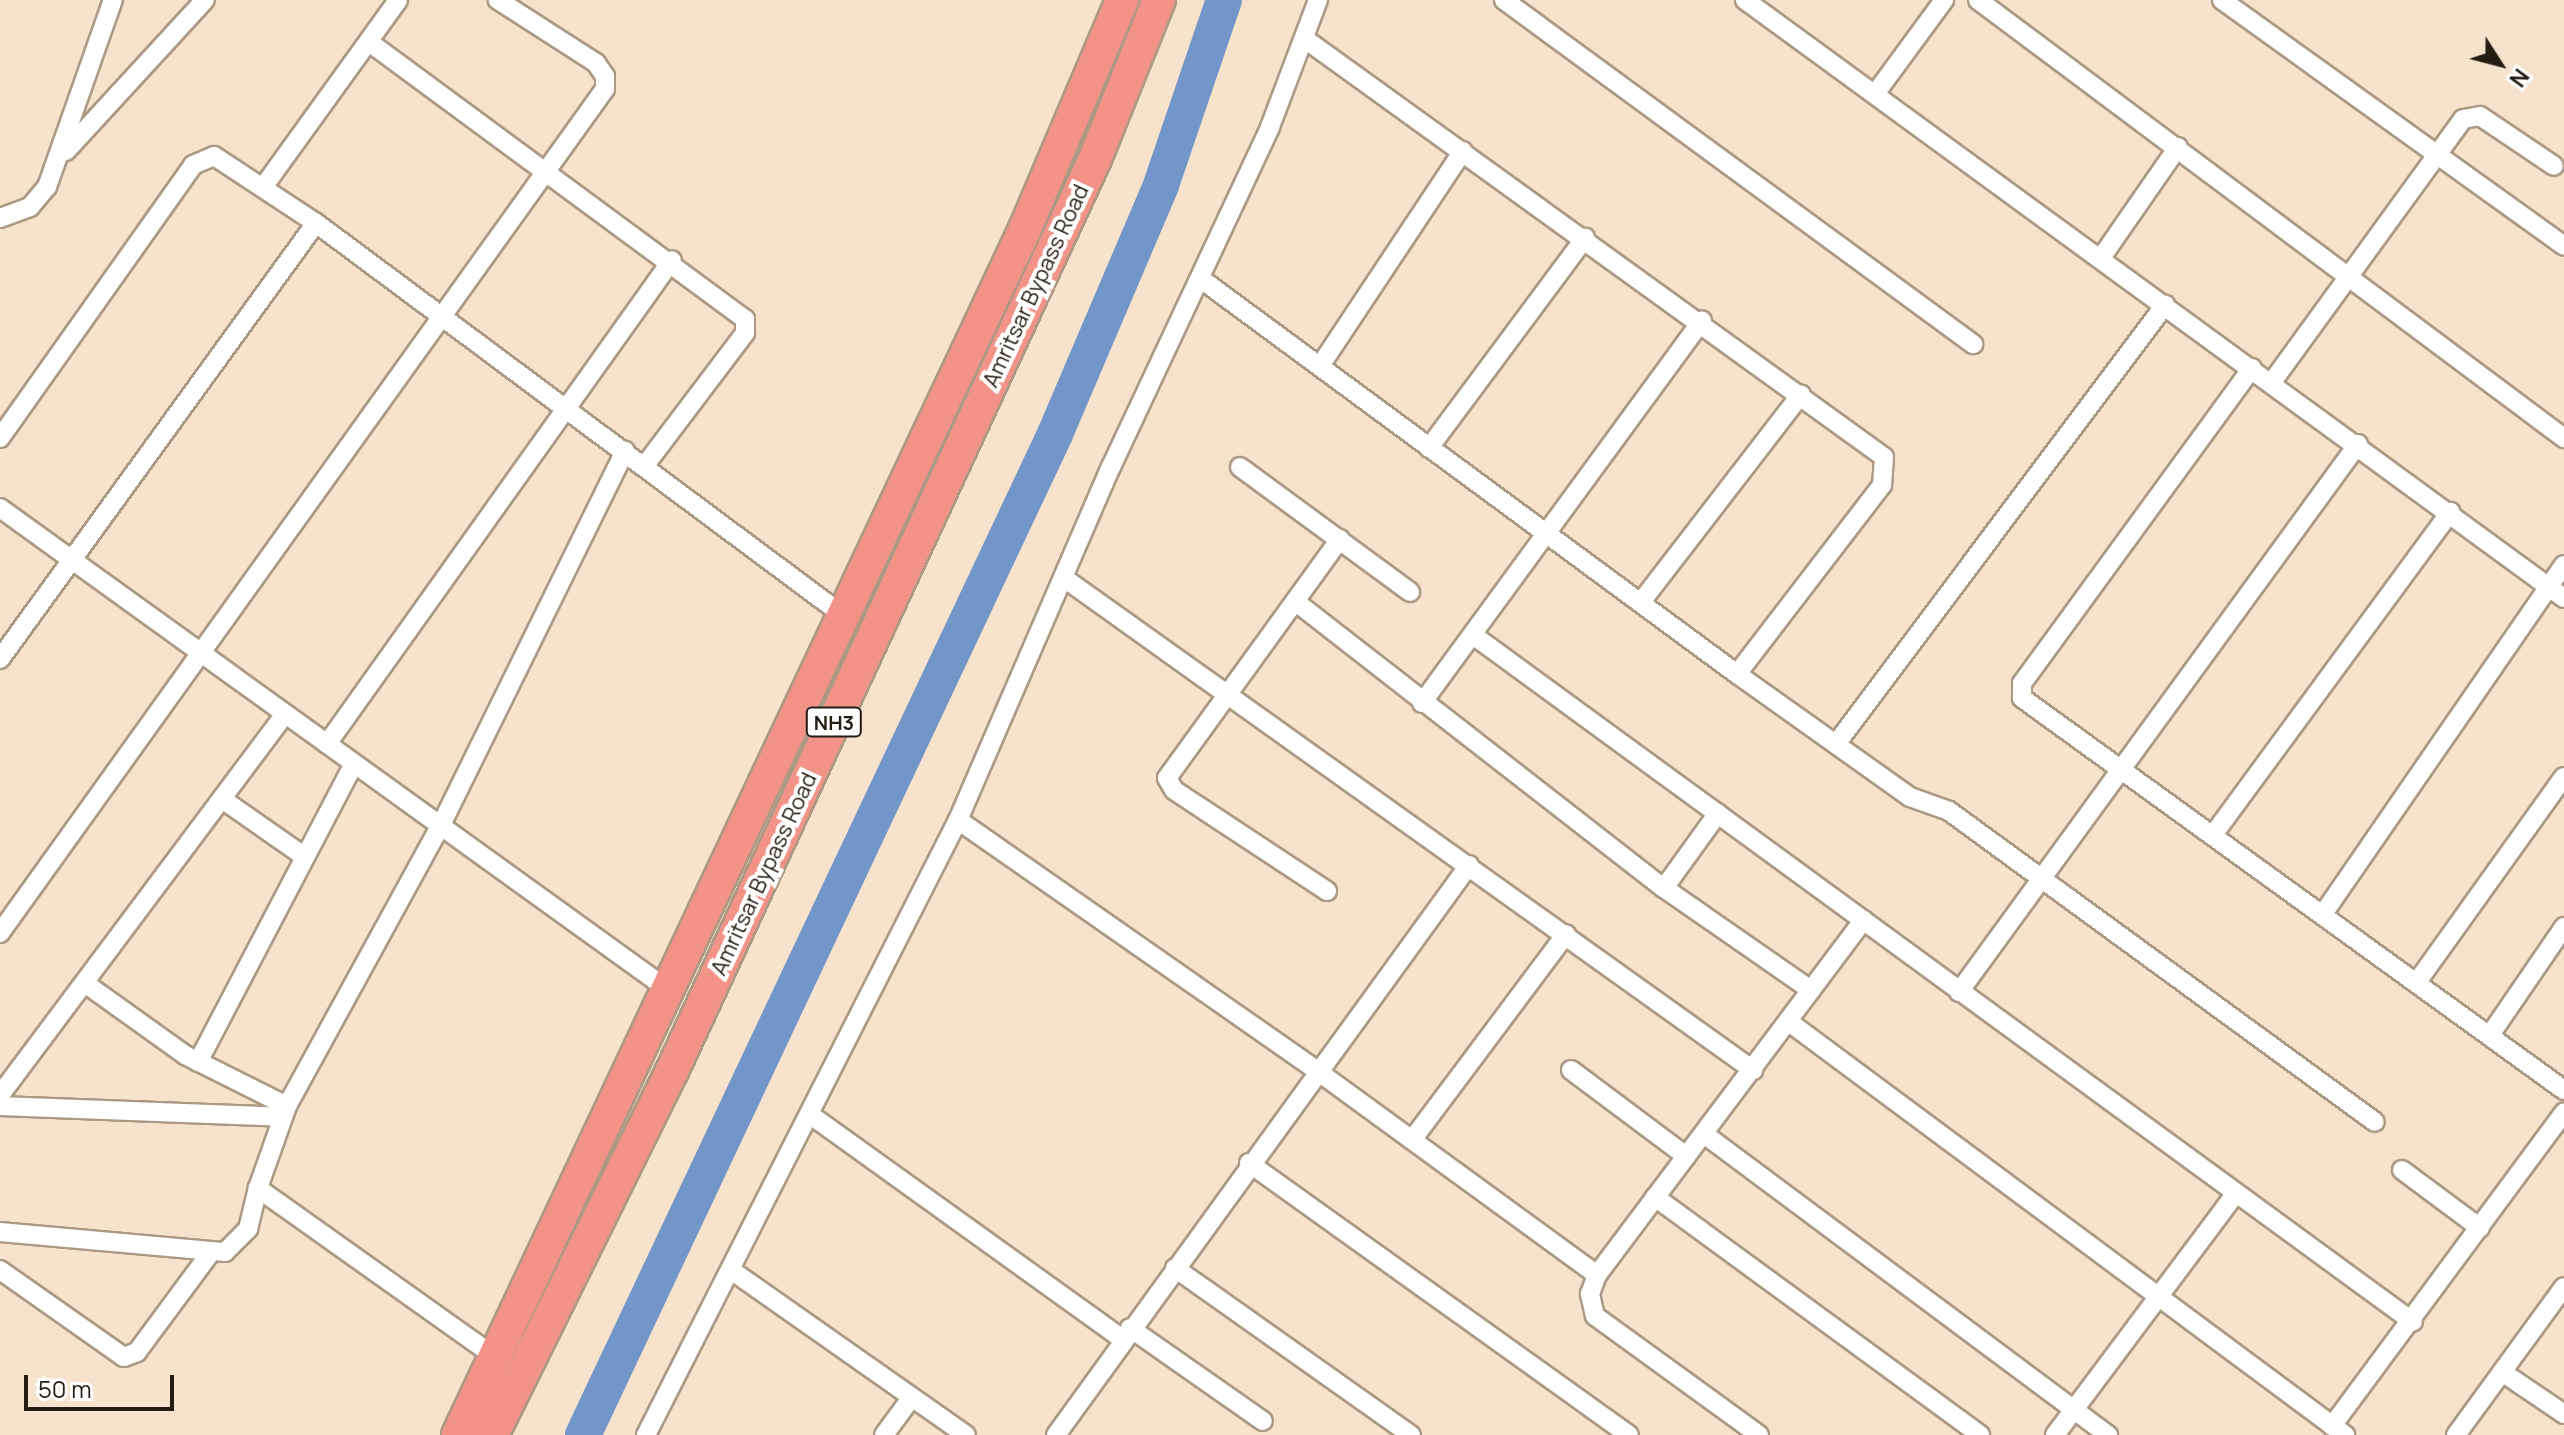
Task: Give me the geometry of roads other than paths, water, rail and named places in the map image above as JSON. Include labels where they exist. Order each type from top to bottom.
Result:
[{"type":"highway","name":"Amritsar Bypass Road","points":[[458,1435],[670,991],[1025,229],[1122,0]]},
{"type":"highway","name":"Amritsar Bypass Road","points":[[492,1435],[679,1056],[1095,159],[1159,0]]},
{"type":"street","points":[[62,156],[113,0]]},
{"type":"street","points":[[0,218],[30,207],[62,156],[205,0]]},
{"type":"street","points":[[264,186],[398,0]]},
{"type":"street","points":[[0,933],[605,89],[605,76],[596,63],[498,0]]},
{"type":"street","points":[[646,1435],[812,1116],[958,820],[1064,578],[1201,279],[1305,39],[1318,0]]},
{"type":"street","points":[[1504,0],[1973,344]]},
{"type":"street","points":[[1745,0],[2557,592]]},
{"type":"street","points":[[1875,94],[1944,0]]},
{"type":"street","points":[[1978,0],[2564,438]]},
{"type":"street","points":[[2228,2],[2564,246]]},
{"type":"street","points":[[1305,39],[1878,450],[1886,474],[1737,674]]},
{"type":"street","points":[[369,42],[544,174],[672,260],[740,312],[747,326],[645,465]]},
{"type":"street","points":[[2272,382],[2347,274],[2463,119],[2476,114],[2554,166]]},
{"type":"street","points":[[2101,258],[2178,147]]},
{"type":"street","points":[[1320,366],[1463,151]]},
{"type":"street","points":[[0,438],[193,165],[207,156],[220,157],[316,223],[645,465],[844,616]]},
{"type":"street","points":[[0,659],[316,223]]},
{"type":"street","points":[[1429,448],[1585,238]]},
{"type":"street","points":[[327,744],[672,260]]},
{"type":"street","points":[[1201,279],[1429,448],[1546,530],[1737,674],[1910,797],[1949,811],[2375,1122]]},
{"type":"street","points":[[1836,744],[2165,305]]},
{"type":"street","points":[[1422,703],[1702,321]]},
{"type":"street","points":[[2252,368],[2020,687],[2024,702],[2123,770],[2564,1090]]},
{"type":"street","points":[[1641,602],[1801,394]]},
{"type":"street","points":[[1959,992],[2358,444]]},
{"type":"street","points":[[0,1232],[211,1252],[225,1252],[243,1238],[284,1112],[441,825],[625,451]]},
{"type":"street","points":[[1240,467],[1410,592]]},
{"type":"street","points":[[0,508],[670,991]]},
{"type":"street","points":[[2213,835],[2450,512]]},
{"type":"street","points":[[1327,891],[1167,782],[1168,772],[1340,539]]},
{"type":"street","points":[[2323,914],[2557,592],[2564,565]]},
{"type":"street","points":[[1064,578],[1753,1070]]},
{"type":"street","points":[[1296,602],[1422,703],[1664,888],[1811,990]]},
{"type":"street","points":[[1473,635],[2413,1322]]},
{"type":"street","points":[[0,1095],[285,714]]},
{"type":"street","points":[[198,1062],[354,764]]},
{"type":"street","points":[[2417,982],[2564,777]]},
{"type":"street","points":[[222,799],[305,857]]},
{"type":"street","points":[[1664,888],[1718,813]]},
{"type":"street","points":[[958,820],[1316,1070],[1597,1275]]},
{"type":"street","points":[[1058,1434],[1316,1070],[1469,865]]},
{"type":"street","points":[[1759,1435],[1595,1316],[1589,1302],[1597,1275],[1864,920]]},
{"type":"street","points":[[2490,1035],[2564,927]]},
{"type":"street","points":[[1412,1140],[1566,934]]},
{"type":"street","points":[[86,984],[198,1062],[284,1112]]},
{"type":"street","points":[[1789,1022],[2338,1431],[2564,1113]]},
{"type":"street","points":[[1571,1070],[1686,1156]]},
{"type":"street","points":[[0,1106],[284,1112]]},
{"type":"street","points":[[812,1116],[1126,1334],[1263,1421]]},
{"type":"street","points":[[1704,1134],[2108,1435]]},
{"type":"street","points":[[1249,1163],[1629,1435]]},
{"type":"street","points":[[2402,1170],[2480,1228]]},
{"type":"street","points":[[258,1188],[494,1356]]},
{"type":"street","points":[[2055,1435],[2236,1193]]},
{"type":"street","points":[[1655,1197],[1980,1435]]},
{"type":"street","points":[[0,1270],[124,1357],[137,1352],[211,1252]]},
{"type":"street","points":[[1175,1268],[1411,1435]]},
{"type":"street","points":[[731,1270],[966,1435]]},
{"type":"street","points":[[2456,1435],[2564,1287]]},
{"type":"street","points":[[2502,1372],[2564,1414]]},
{"type":"street","points":[[884,1435],[912,1397]]},
{"type":"waterway","points":[[583,1435],[1055,434],[1161,185],[1224,0]]}]
